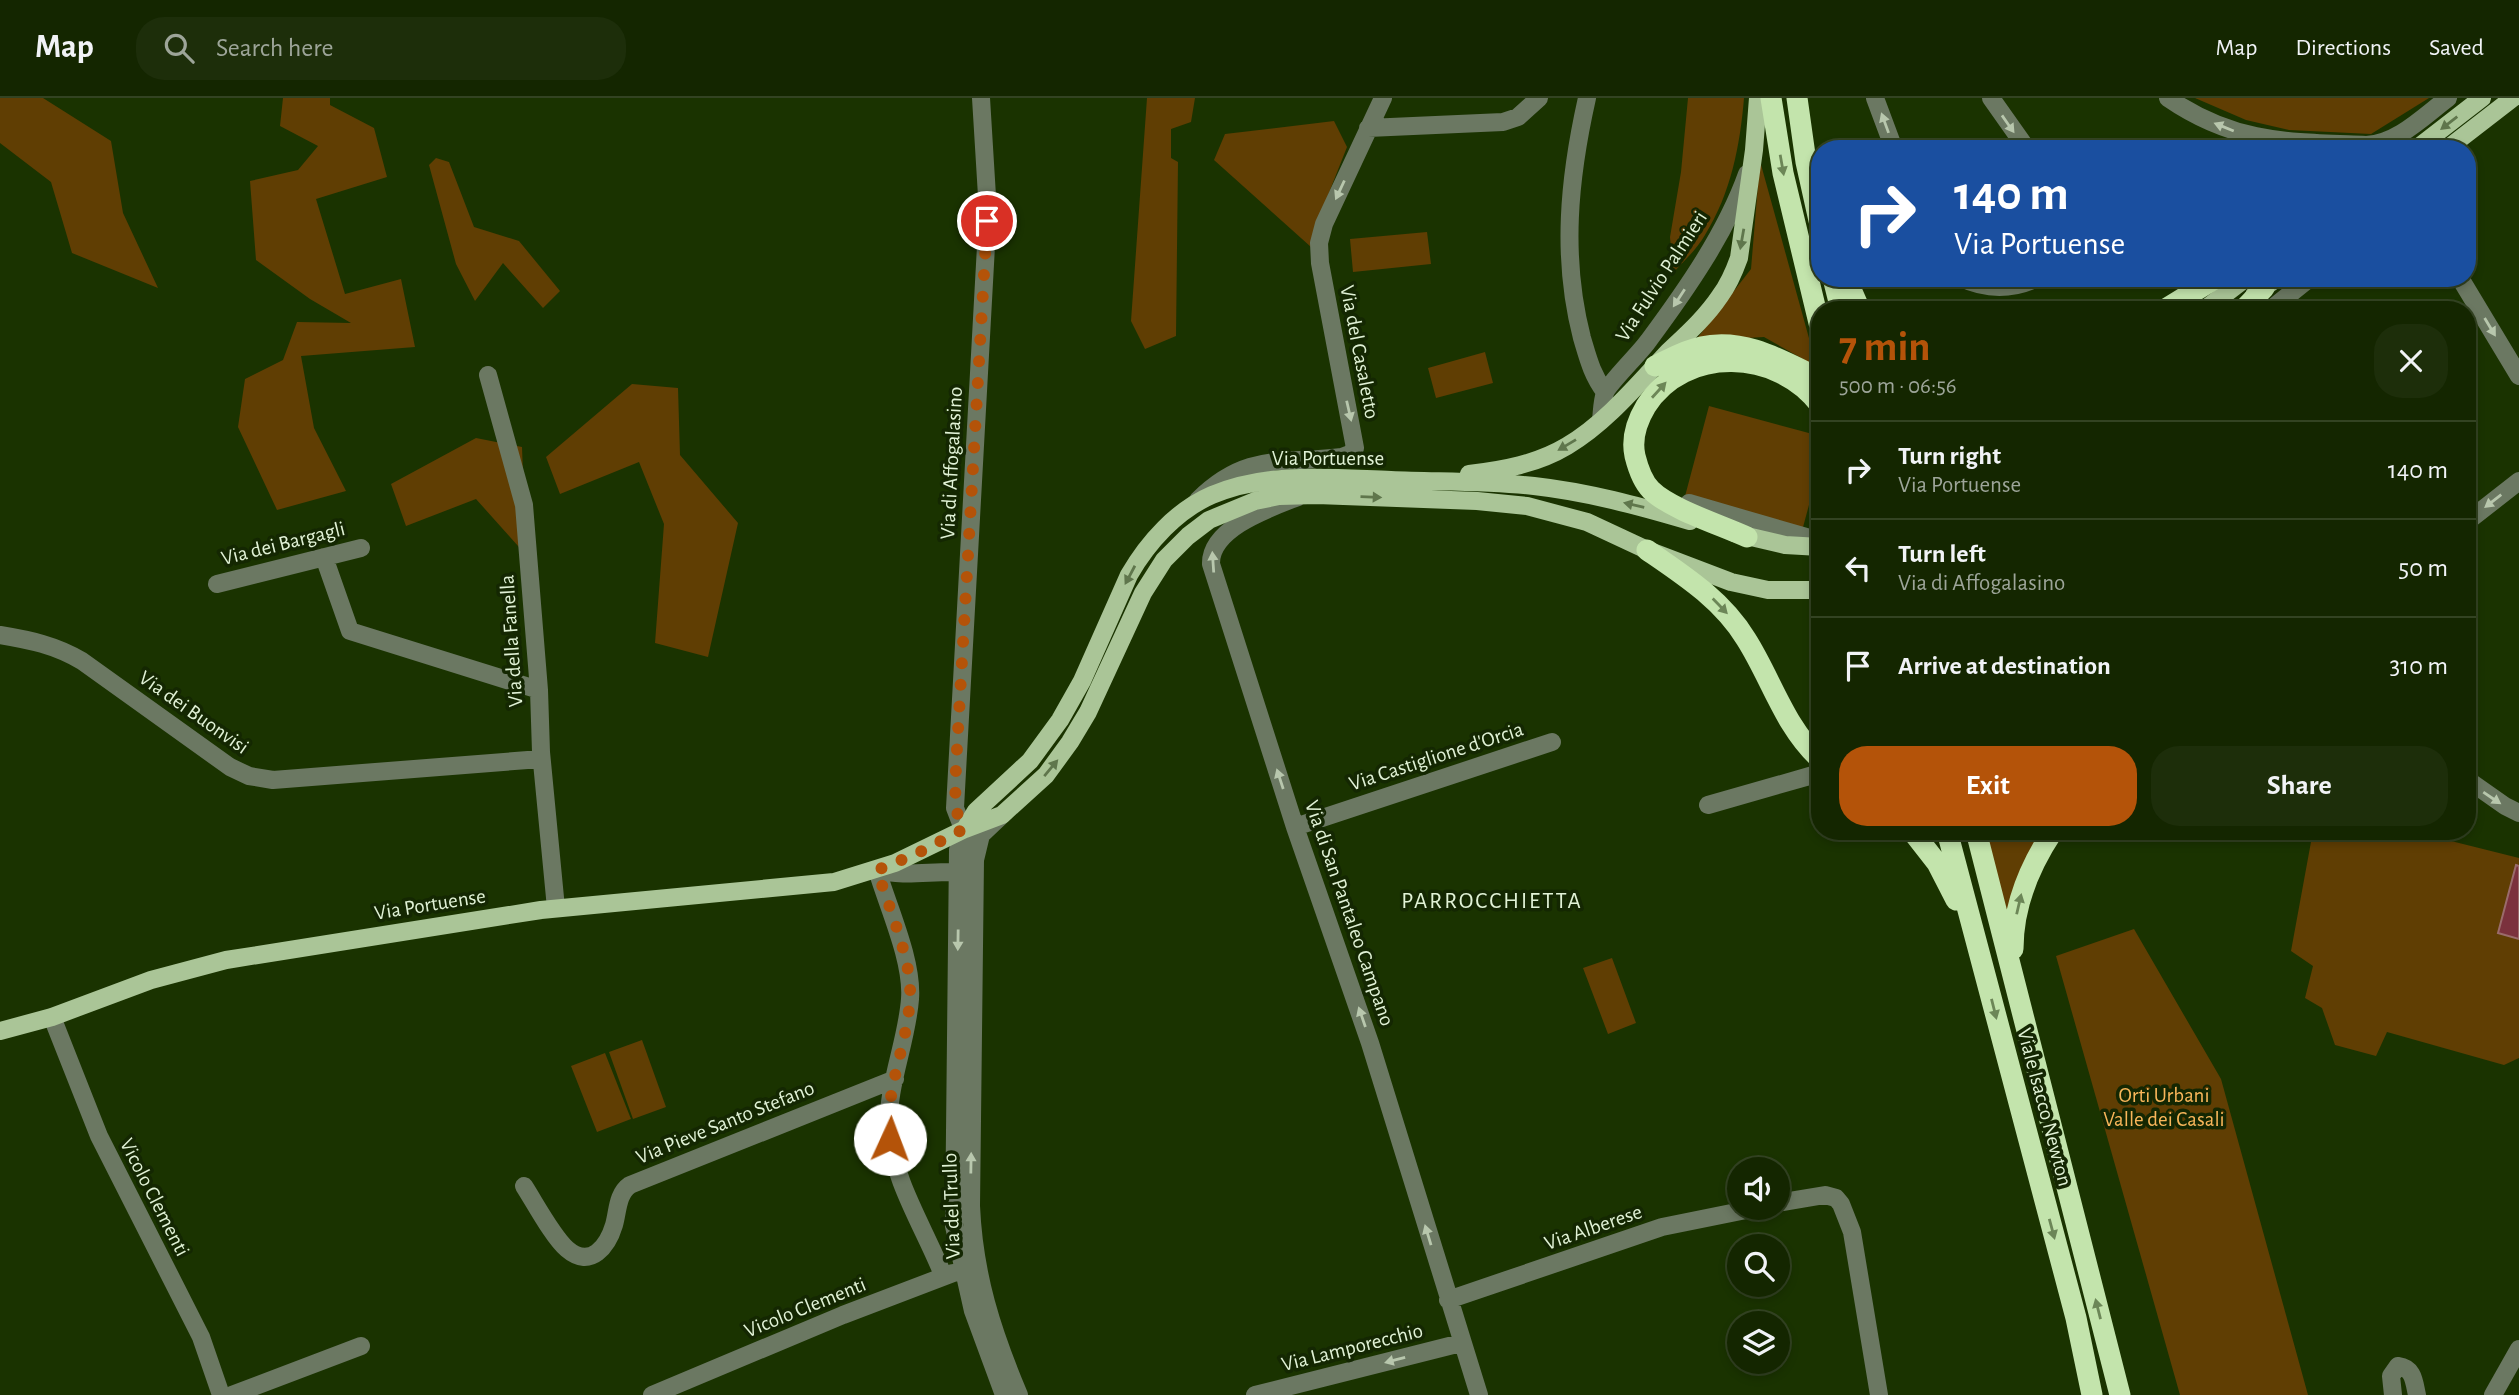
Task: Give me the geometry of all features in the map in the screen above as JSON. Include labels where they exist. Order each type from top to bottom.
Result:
[{"type":"highway","points":[[1770,98],[1789,199],[1814,301]]},
{"type":"highway","points":[[1797,98],[1811,177]]},
{"type":"highway","points":[[2179,301],[2201,287]]},
{"type":"highway","points":[[1655,366],[1698,347],[1713,344],[1740,345],[1811,375]]},
{"type":"highway","points":[[1746,537],[1682,509],[1656,494],[1642,476],[1634,451],[1636,428],[1642,413],[1655,393],[1668,380],[1695,366],[1724,361],[1758,365],[1794,381],[1811,394]]},
{"type":"highway","points":[[1647,550],[1708,593],[1733,620],[1760,662],[1796,731],[1811,748]]},
{"type":"highway","points":[[1919,840],[1937,863],[1977,943]]},
{"type":"highway","name":"Viale Isacco Newton","points":[[1949,840],[2076,1318],[2091,1392]]},
{"type":"highway","name":"Viale Isacco Newton","points":[[1978,840],[2023,1023],[2120,1388]]},
{"type":"highway","points":[[2012,972],[2015,921],[2024,884],[2032,864],[2047,840]]},
{"type":"main road","points":[[1417,481],[1504,469],[1527,463],[1567,446],[1601,420],[1714,305],[1734,272],[1745,226],[1758,98]]},
{"type":"main road","points":[[2428,140],[2482,98]]},
{"type":"main road","points":[[2459,140],[2513,98]]},
{"type":"main road","points":[[2223,301],[2252,287]]},
{"type":"main road","points":[[2243,301],[2257,287]]},
{"type":"main road","name":"Via Portuense","points":[[964,829],[976,811],[1012,779],[1049,737],[1072,700],[1134,567],[1167,527],[1192,506],[1225,490],[1275,479],[1324,477],[1534,486],[1632,505],[1746,537],[1785,545],[1811,546]]},
{"type":"main road","name":"Via Portuense","points":[[0,1031],[52,1017],[151,980],[226,960],[556,908],[820,884],[877,870],[914,855],[964,829],[1002,815],[1046,775],[1070,742],[1098,692],[1143,593],[1170,552],[1193,531],[1220,514],[1255,501],[1303,495],[1497,502],[1538,508],[1587,522],[1708,575],[1750,587],[1785,592],[1811,591]]},
{"type":"street","name":"Via di Affogalasino","points":[[964,829],[955,808],[955,790],[988,196],[981,98]]},
{"type":"street","name":"Via del Casaletto","points":[[1192,506],[1225,478],[1255,464],[1342,457],[1355,448],[1322,276],[1320,243],[1324,224],[1384,98]]},
{"type":"street","points":[[1368,128],[1503,122],[1530,109],[1539,98]]},
{"type":"street","points":[[1587,98],[1571,188],[1569,262],[1580,328],[1589,362],[1605,392],[1601,420]]},
{"type":"street","points":[[1875,98],[1891,140]]},
{"type":"street","points":[[1991,98],[2021,140]]},
{"type":"street","points":[[2168,98],[2249,140]]},
{"type":"street","points":[[2387,140],[2448,98]]},
{"type":"street","name":"Via Fulvio Palmieri","points":[[1605,392],[1648,342],[1693,275],[1737,199],[1754,150]]},
{"type":"street","points":[[2281,301],[2299,287]]},
{"type":"street","points":[[2476,305],[2519,376]]},
{"type":"street","name":"Via della Fanella","points":[[488,375],[524,505],[539,690],[541,759],[556,908]]},
{"type":"street","points":[[2476,515],[2519,481]]},
{"type":"street","name":"Via di San Pantaleo Campano","points":[[1303,495],[1258,514],[1230,531],[1216,542],[1210,560],[1295,827],[1370,1043],[1479,1395]]},
{"type":"street","points":[[1689,503],[1811,538]]},
{"type":"street","name":"Via dei Bargagli","points":[[217,584],[361,548]]},
{"type":"street","points":[[324,557],[350,631],[539,690]]},
{"type":"street","name":"Via dei Buonvisi","points":[[0,635],[40,642],[65,651],[230,767],[254,778],[273,780],[541,759]]},
{"type":"street","name":"Via Castiglione d'Orcia","points":[[1295,827],[1552,742]]},
{"type":"street","points":[[1708,805],[1811,776]]},
{"type":"street","points":[[2476,786],[2519,813]]},
{"type":"street","name":"Via del Trullo","points":[[1002,815],[981,835],[975,860],[954,1226],[1019,1395]]},
{"type":"street","name":"Via del Trullo","points":[[964,829],[975,860]]},
{"type":"street","name":"Via del Trullo","points":[[964,829],[958,850],[957,872],[963,1093],[971,1206],[970,1269],[977,1328],[1004,1395]]},
{"type":"street","name":"Via del Trullo","points":[[877,870],[911,982],[889,1125],[892,1147],[905,1188],[943,1275]]},
{"type":"street","name":"Via Portuense","points":[[877,870],[901,875],[957,872]]},
{"type":"street","name":"Vicolo Clementi","points":[[52,1017],[99,1136],[201,1336],[221,1395]]},
{"type":"street","name":"Via Pieve Santo Stefano","points":[[524,1186],[565,1247],[578,1255],[592,1255],[604,1248],[610,1237],[626,1187],[895,1080]]},
{"type":"street","points":[[1790,1201],[1825,1195],[1836,1198],[1841,1204],[1852,1232],[1879,1395]]},
{"type":"street","name":"Via Alberese","points":[[1448,1300],[1662,1227],[1727,1214]]},
{"type":"street","name":"Via del Trullo","points":[[928,1237],[954,1226]]},
{"type":"street","name":"Vicolo Clementi","points":[[652,1395],[943,1275],[970,1269]]},
{"type":"street","name":"Via Lamporecchio","points":[[1255,1395],[1461,1343]]},
{"type":"street","points":[[232,1395],[361,1346]]},
{"type":"street","points":[[2493,1395],[2519,1349]]},
{"type":"street","points":[[2393,1395],[2391,1376],[2398,1366],[2405,1367],[2410,1372],[2417,1395]]},
{"type":"green space","points":[[0,98],[43,98],[111,141],[123,213],[158,288],[72,253],[51,182],[0,143]]},
{"type":"green space","points":[[283,98],[330,98],[330,105],[374,128],[387,177],[316,199],[345,294],[401,279],[415,347],[301,356],[314,428],[346,491],[277,510],[238,427],[245,379],[283,360],[297,322],[351,323],[310,299],[256,260],[250,181],[298,170],[318,146],[280,126]]},
{"type":"green space","points":[[1147,98],[1195,98],[1191,122],[1171,129],[1171,158],[1178,162],[1176,336],[1145,349],[1131,321]]},
{"type":"green space","points":[[1688,98],[1744,98],[1737,151],[1722,203],[1702,240],[1673,273],[1670,237],[1681,172]]},
{"type":"green space","points":[[2195,98],[2429,98],[2371,134],[2289,130],[2246,120]]},
{"type":"green space","points":[[1334,121],[1347,147],[1317,223],[1311,247],[1214,160],[1225,134]]},
{"type":"green space","points":[[436,158],[449,162],[474,227],[519,241],[560,291],[543,308],[503,263],[475,301],[456,264],[429,165]]},
{"type":"green space","points":[[1760,161],[1811,345],[1811,364],[1764,337],[1695,341],[1751,269]]},
{"type":"green space","points":[[1427,232],[1431,264],[1353,272],[1350,239]]},
{"type":"green space","points":[[1485,352],[1493,383],[1436,398],[1428,368]]},
{"type":"green space","points":[[632,384],[678,388],[680,455],[738,523],[708,657],[655,643],[664,524],[639,462],[560,494],[546,457]]},
{"type":"green space","points":[[1709,406],[1811,434],[1811,498],[1802,531],[1684,500]]},
{"type":"green space","points":[[476,438],[522,447],[526,555],[476,499],[406,526],[391,484]]},
{"type":"green space","points":[[1988,840],[2040,840],[2006,920]]},
{"type":"green space","points":[[2311,840],[2447,840],[2519,858],[2519,1058],[2504,1065],[2387,1032],[2376,1056],[2335,1045],[2322,1008],[2305,998],[2313,966],[2291,951]]},
{"type":"green space","name":"Orti Urbani Valle dei Casali","points":[[2134,929],[2221,1079],[2308,1395],[2180,1395],[2056,956]]},
{"type":"green space","points":[[1612,958],[1636,1023],[1608,1034],[1583,968]]},
{"type":"green space","points":[[642,1040],[666,1107],[633,1119],[609,1052]]},
{"type":"green space","points":[[605,1053],[631,1119],[597,1132],[571,1066]]},
{"type":"shaded area","points":[[2516,865],[2519,866],[2519,939],[2498,933]]},
{"type":"district","name":"PARROCCHIETTA","points":[[1492,900]]},
{"type":"route","points":[[890,1139],[890,1110],[907,1020],[911,982],[877,870],[914,855],[964,829],[955,808],[956,766],[987,221]]}]
